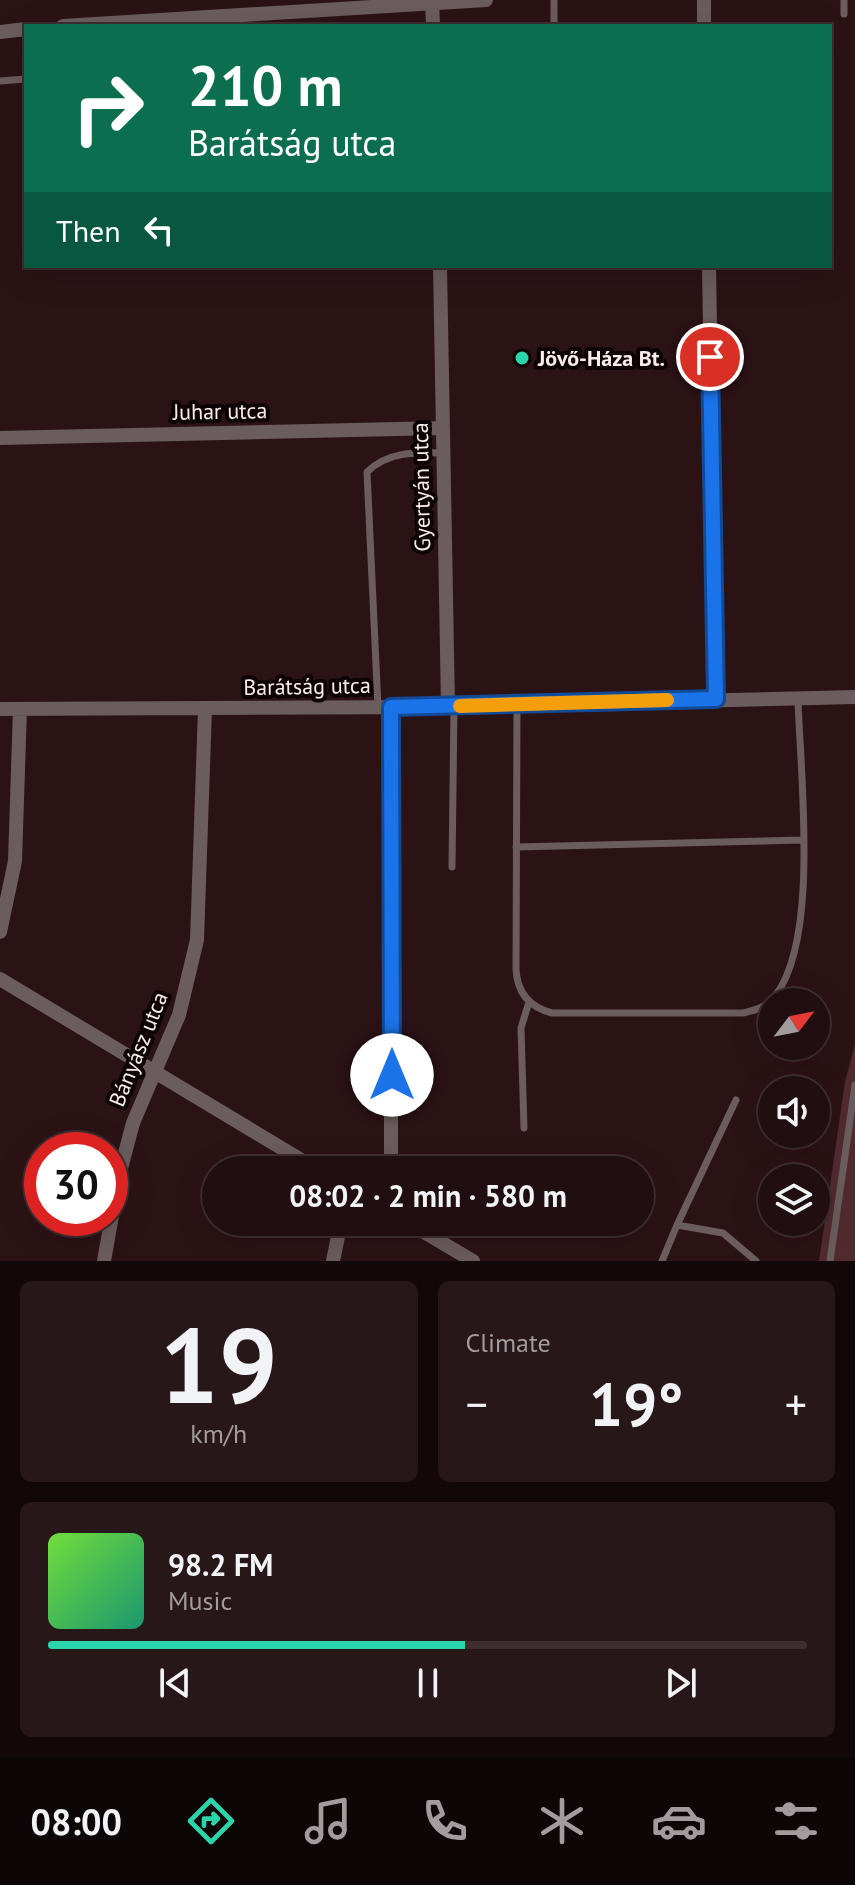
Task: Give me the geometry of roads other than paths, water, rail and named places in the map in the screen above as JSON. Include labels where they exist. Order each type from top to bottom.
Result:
[{"type":"street","points":[[115,24],[192,21],[387,2],[486,0]]},
{"type":"street","points":[[704,0],[704,24]]},
{"type":"street","points":[[432,2],[433,24]]},
{"type":"street","points":[[0,32],[24,29]]},
{"type":"street","name":"Gyertyán utca","points":[[440,268],[441,428],[451,706]]},
{"type":"street","points":[[709,268],[716,699]]},
{"type":"street","name":"Juhar utca","points":[[0,438],[441,428]]},
{"type":"street","name":"Barátság utca","points":[[0,709],[517,705],[798,698],[852,692]]},
{"type":"street","points":[[384,707],[391,1156]]},
{"type":"street","points":[[0,932],[15,861],[20,709]]},
{"type":"street","name":"Bányász utca","points":[[104,1261],[119,1176],[133,1123],[179,1015],[197,940],[205,709]]},
{"type":"street","points":[[0,979],[295,1156]]},
{"type":"street","points":[[333,1261],[338,1236]]},
{"type":"street","points":[[431,1236],[473,1261]]},
{"type":"lane","points":[[554,0],[554,24]]},
{"type":"lane","points":[[844,0],[844,14]]},
{"type":"lane","points":[[0,81],[24,79]]},
{"type":"lane","points":[[384,707],[367,472],[378,461],[398,455],[442,453]]},
{"type":"lane","points":[[517,705],[517,982],[529,1002],[552,1013],[743,1013],[768,1004],[789,970],[801,928],[798,698]]},
{"type":"lane","points":[[451,706],[452,867]]},
{"type":"lane","points":[[516,847],[802,840]]},
{"type":"lane","points":[[524,1128],[521,1028],[529,1002]]},
{"type":"lane","points":[[830,1261],[855,1085]]},
{"type":"lane","points":[[662,1261],[736,1100]]},
{"type":"lane","points":[[677,1225],[723,1233],[756,1261]]},
{"type":"place","name":"Jövő-Háza Bt.","points":[[522,358]]}]
